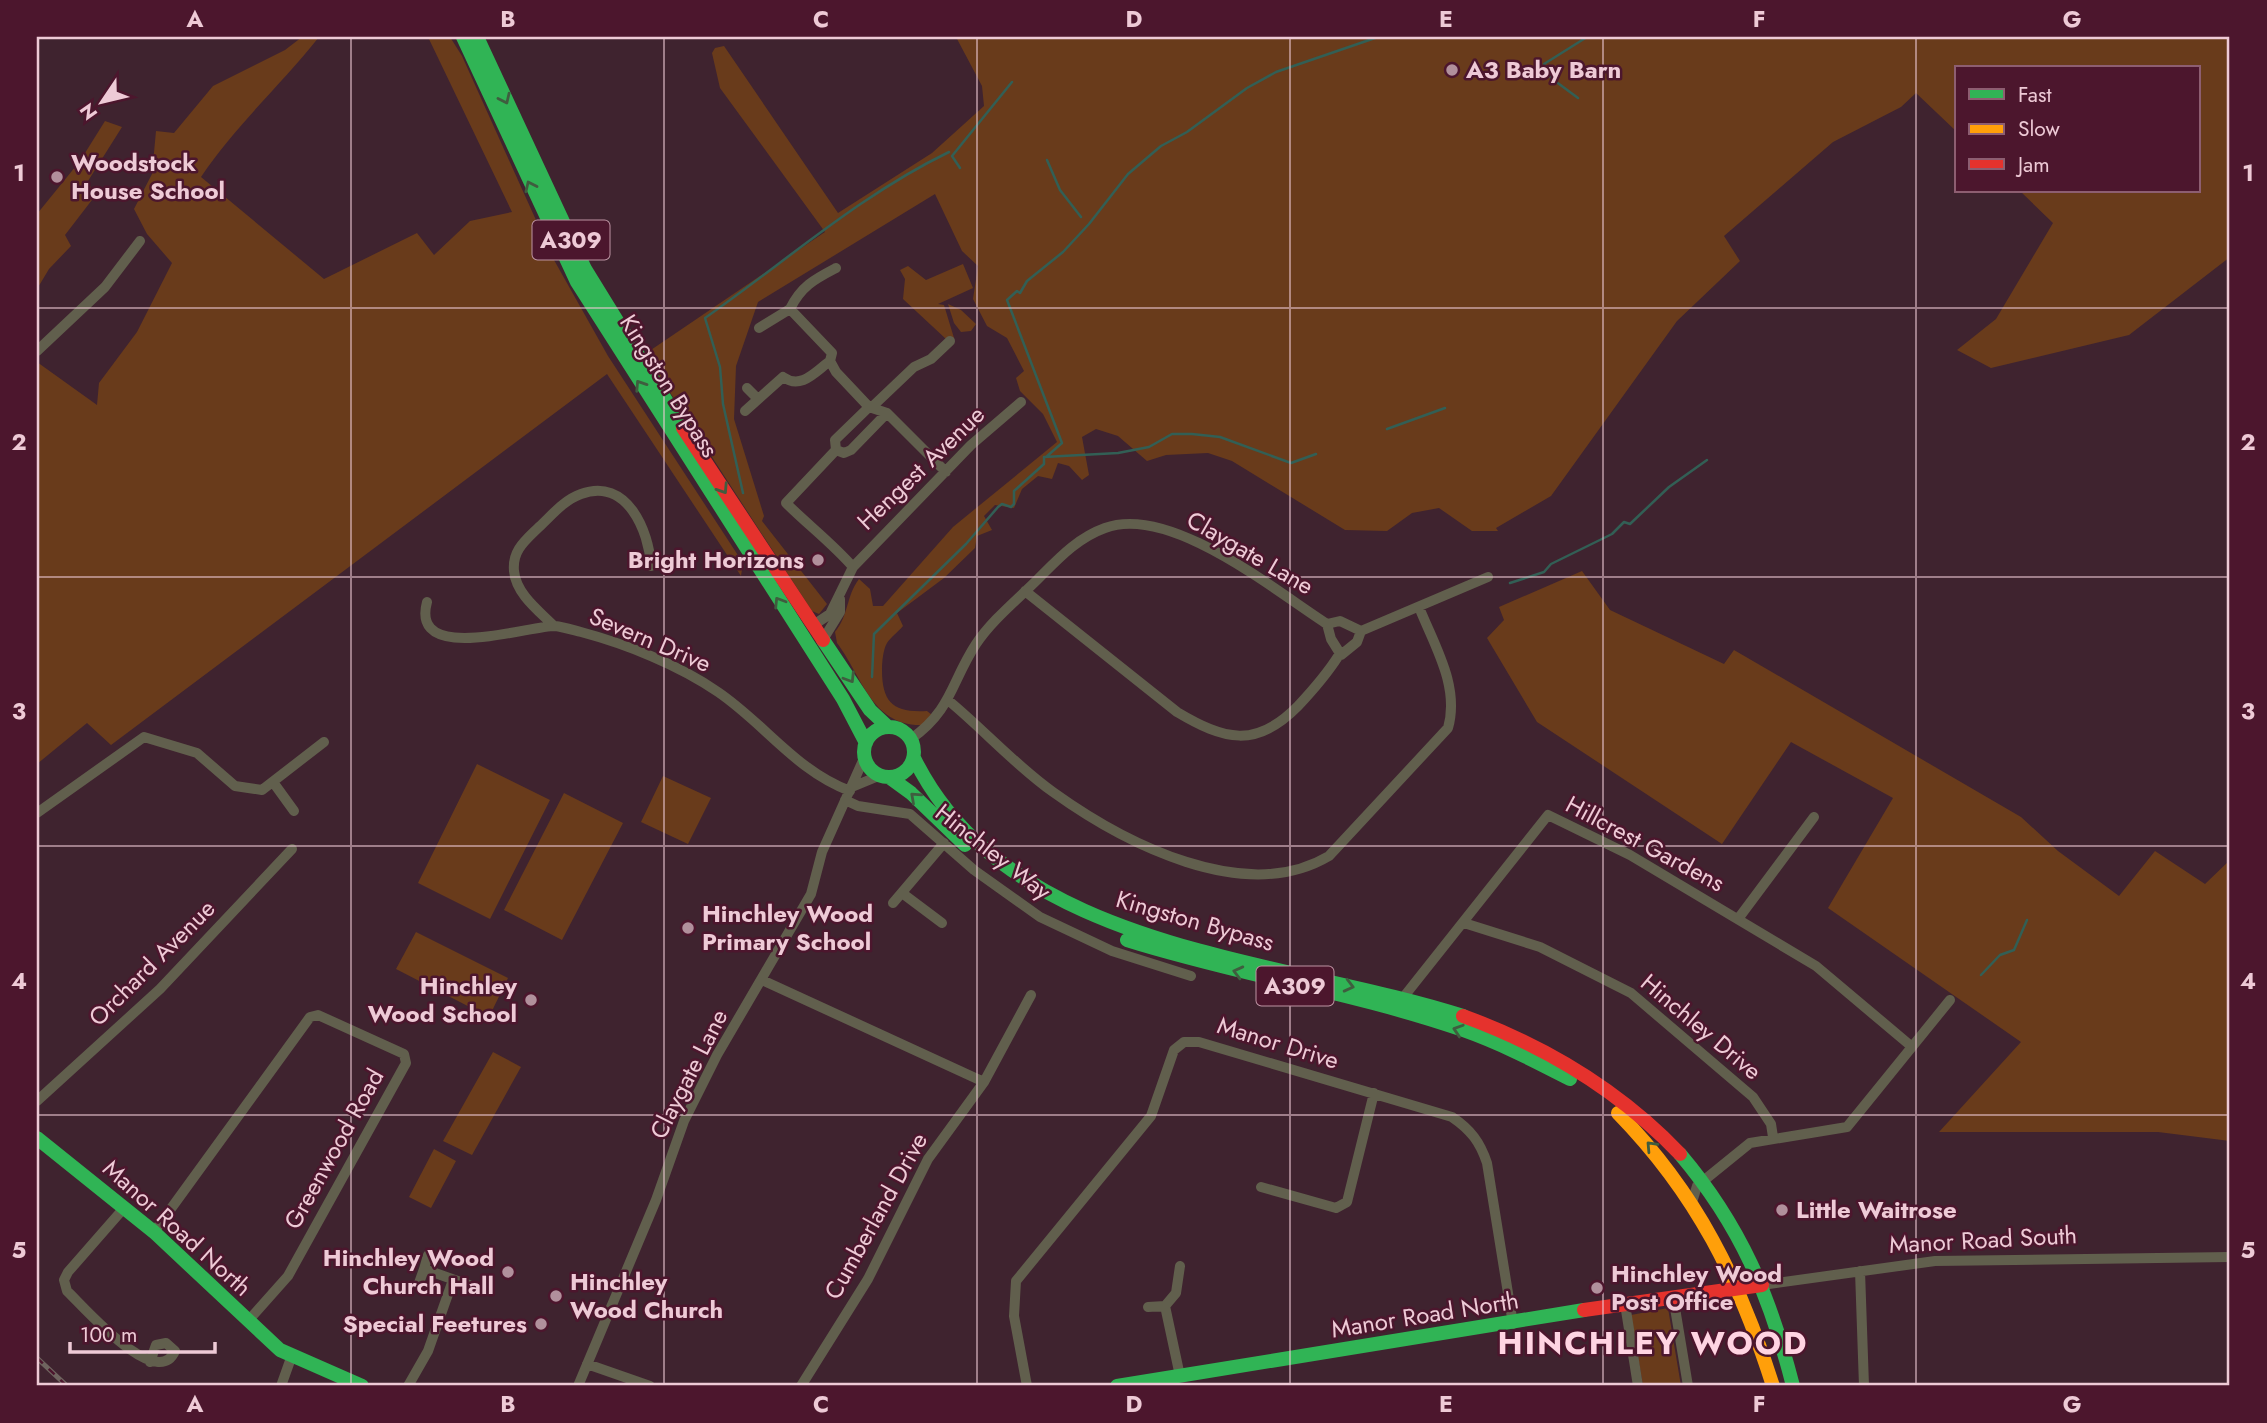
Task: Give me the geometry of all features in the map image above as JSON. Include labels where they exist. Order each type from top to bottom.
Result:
[{"type":"main road","name":"Kingston Bypass","points":[[463,37],[577,282],[834,685],[865,749]]},
{"type":"main road","name":"Kingston Bypass","points":[[477,37],[585,269],[686,432],[870,710],[888,727]]},
{"type":"main road","points":[[888,727],[898,728],[911,739],[914,758],[903,773],[885,776],[869,767],[865,749],[878,729],[888,727]]},
{"type":"main road","name":"Kingston Bypass","points":[[914,758],[922,777],[962,827],[1000,860],[1069,904],[1117,925],[1191,947],[1463,1016],[1510,1034],[1584,1073],[1649,1125],[1704,1182],[1731,1222],[1762,1285],[1793,1386]]},
{"type":"main road","name":"Kingston Bypass","points":[[885,776],[1010,881],[1060,911],[1113,935],[1201,963],[1420,1017],[1479,1036],[1543,1063],[1615,1111],[1666,1162],[1693,1199],[1741,1288],[1773,1386]]},
{"type":"main road","name":"Manor Road North","points":[[37,1139],[154,1232],[248,1321],[291,1357],[362,1386]]},
{"type":"main road","points":[[1704,1182],[1744,1271],[1745,1283],[1741,1288]]},
{"type":"main road","points":[[1762,1285],[1755,1293],[1755,1299],[1769,1346],[1773,1386]]},
{"type":"main road","name":"Manor Road South","points":[[1741,1288],[1762,1285]]},
{"type":"main road","name":"Manor Road North","points":[[1117,1386],[1673,1296],[1741,1288]]},
{"type":"street","points":[[37,351],[105,287],[139,241]]},
{"type":"street","points":[[759,328],[790,309],[797,294],[809,282],[836,268]]},
{"type":"street","points":[[745,411],[783,377],[796,383],[806,380],[830,360],[832,353],[790,309]]},
{"type":"street","points":[[853,567],[823,535],[810,527],[786,503],[836,450],[835,440],[914,367],[931,359],[950,341]]},
{"type":"street","points":[[830,360],[836,372],[871,407],[887,414],[946,472]]},
{"type":"street","points":[[747,388],[758,399]]},
{"type":"street","name":"Hengest Avenue","points":[[814,624],[830,614],[853,567],[971,445],[1021,402]]},
{"type":"street","points":[[836,450],[844,453],[851,450],[887,414]]},
{"type":"street","points":[[554,626],[521,592],[513,573],[514,555],[521,544],[567,501],[583,493],[598,492],[615,495],[632,507],[650,545],[651,566]]},
{"type":"street","name":"Claygate Lane","points":[[911,739],[935,719],[949,701],[976,644],[1077,542],[1106,528],[1127,524],[1147,525],[1195,540],[1327,624],[1339,655]]},
{"type":"street","points":[[1026,591],[1177,712],[1200,725],[1230,736],[1248,737],[1269,731],[1286,719],[1326,676],[1339,655],[1346,653],[1357,642],[1361,631],[1488,577]]},
{"type":"street","points":[[824,638],[840,612],[839,591]]},
{"type":"street","name":"Severn Drive","points":[[427,602],[424,615],[427,622],[436,632],[451,637],[485,636],[554,626],[617,644],[718,692],[810,772],[849,793]]},
{"type":"street","points":[[949,701],[1051,791],[1095,821],[1143,845],[1208,868],[1270,875],[1291,873],[1312,867],[1329,856],[1448,728],[1453,713],[1452,689],[1419,607]]},
{"type":"street","name":"Claygate Lane","points":[[1327,624],[1340,621],[1361,631]]},
{"type":"street","points":[[814,624],[807,633],[827,664],[834,685]]},
{"type":"street","points":[[37,813],[144,737],[197,753],[235,786],[262,790],[324,742]]},
{"type":"street","name":"Claygate Lane","points":[[578,1386],[656,1200],[684,1121],[717,1055],[811,894],[822,852],[849,793],[865,749]]},
{"type":"street","points":[[849,793],[885,776]]},
{"type":"street","points":[[273,782],[294,811]]},
{"type":"street","name":"Hinchley Way","points":[[849,793],[858,806],[910,814],[974,870],[1040,917],[1112,951],[1191,976]]},
{"type":"street","name":"Hillcrest Gardens","points":[[1402,999],[1548,815],[1630,855],[1816,966],[1911,1046]]},
{"type":"street","points":[[1738,919],[1814,817]]},
{"type":"street","points":[[893,903],[944,843]]},
{"type":"street","name":"Orchard Avenue","points":[[37,1101],[160,989],[292,849]]},
{"type":"street","points":[[902,893],[942,923]]},
{"type":"street","name":"Hinchley Drive","points":[[1464,923],[1539,947],[1631,993],[1754,1097],[1771,1124],[1773,1137]]},
{"type":"street","points":[[762,979],[984,1082]]},
{"type":"street","name":"Cumberland Drive","points":[[801,1386],[868,1279],[928,1159],[984,1082],[1031,995]]},
{"type":"street","points":[[1693,1199],[1693,1192],[1750,1143],[1773,1137],[1846,1127],[1950,1000]]},
{"type":"street","name":"Greenwood Road","points":[[154,1232],[310,1017],[318,1015],[404,1054],[406,1063],[288,1276],[248,1321]]},
{"type":"street","name":"Manor Drive","points":[[1027,1386],[1014,1316],[1016,1280],[1151,1115],[1174,1050],[1184,1042],[1199,1042],[1452,1117],[1468,1128],[1480,1144],[1487,1163],[1513,1324]]},
{"type":"street","points":[[1261,1187],[1336,1208],[1347,1202],[1374,1094]]},
{"type":"street","points":[[124,1208],[64,1280],[67,1291],[133,1353],[150,1362]]},
{"type":"street","points":[[419,1283],[428,1255]]},
{"type":"street","name":"Manor Road South","points":[[1762,1285],[1935,1261],[2230,1257]]},
{"type":"street","points":[[1180,1266],[1176,1293],[1166,1306],[1180,1376]]},
{"type":"street","points":[[424,1269],[469,1285]]},
{"type":"street","points":[[1860,1271],[1864,1386]]},
{"type":"street","points":[[408,1386],[428,1351],[453,1280]]},
{"type":"street","points":[[1673,1296],[1688,1386]]},
{"type":"street","points":[[1625,1304],[1639,1386]]},
{"type":"street","points":[[1148,1307],[1166,1306]]},
{"type":"street","points":[[281,1386],[291,1357]]},
{"type":"street","points":[[587,1364],[650,1386]]},
{"type":"shaded area","points":[[302,37],[319,37],[228,140],[201,177],[324,279],[417,233],[434,255],[470,221],[512,212],[428,37],[450,37],[462,56],[554,260],[608,356],[743,563],[741,576],[607,374],[111,745],[87,723],[37,764],[37,362],[97,405],[99,383],[137,332],[172,263],[147,234],[134,209],[152,174],[156,131],[174,133],[213,86],[285,50]]},
{"type":"shaded area","points":[[956,37],[2230,37],[2230,196],[2227,200],[2230,204],[2230,257],[2129,335],[1991,368],[1957,350],[1996,319],[2053,223],[2021,192],[2200,192],[2200,66],[1955,66],[1955,130],[1916,93],[1901,107],[1833,142],[1724,236],[1740,261],[1677,321],[1551,496],[1496,528],[1498,531],[1472,531],[1439,508],[1412,513],[1387,531],[1345,530],[1232,461],[1208,453],[1166,455],[1147,461],[1118,436],[1096,429],[1082,437],[1089,475],[1082,480],[1069,466],[1058,463],[1052,479],[1038,476],[1022,489],[1014,508],[995,505],[984,516],[992,530],[977,536],[975,548],[944,578],[897,613],[903,626],[885,649],[882,670],[884,691],[898,708],[927,711],[932,715],[923,725],[906,723],[892,718],[880,709],[837,643],[835,632],[843,619],[855,585],[859,579],[870,589],[873,606],[883,606],[953,527],[1057,442],[1043,414],[1020,391],[1016,378],[1024,371],[1007,338],[987,326],[973,299],[978,266],[962,251],[935,194],[758,302],[736,366],[734,419],[764,516],[762,521],[827,604],[819,614],[812,611],[645,354],[825,232],[720,88],[712,53],[715,48],[724,46],[838,213],[932,153],[984,106],[982,86]]},
{"type":"shaded area","points":[[105,121],[122,127],[88,181],[95,196],[65,235],[71,246],[49,269],[37,289],[37,214],[80,161]]},
{"type":"shaded area","points":[[963,264],[973,288],[938,304],[944,305],[954,338],[946,339],[903,299],[905,279],[900,270],[908,266],[926,280]]},
{"type":"shaded area","points":[[948,304],[961,310],[976,324],[971,331],[961,332],[954,323]]},
{"type":"shaded area","points":[[1582,571],[1610,610],[1724,664],[1734,650],[2021,817],[2058,851],[2119,896],[2155,851],[2205,884],[2230,860],[2230,1141],[2158,1132],[1939,1132],[2021,1042],[1828,908],[1893,798],[1791,742],[1722,844],[1537,722],[1487,638],[1504,620],[1499,607]]},
{"type":"shaded area","points":[[477,764],[550,800],[490,919],[418,883]]},
{"type":"shaded area","points":[[663,776],[711,798],[688,844],[641,822]]},
{"type":"shaded area","points":[[564,793],[623,823],[562,940],[504,910]]},
{"type":"shaded area","points":[[416,932],[508,978],[489,1017],[396,969]]},
{"type":"shaded area","points":[[493,1052],[521,1067],[472,1155],[443,1141]]},
{"type":"shaded area","points":[[434,1149],[456,1161],[431,1208],[409,1197]]},
{"type":"shaded area","points":[[1668,1308],[1681,1386],[1643,1386],[1631,1315]]},
{"type":"waterway","points":[[1046,457],[1062,443],[1007,300],[1017,291],[1020,293],[1027,281],[1063,252],[1128,174],[1161,146],[1187,132],[1247,88],[1276,72],[1378,37]]},
{"type":"waterway","points":[[1578,98],[1551,78],[1544,64],[1587,37]]},
{"type":"waterway","points":[[960,168],[952,156],[1012,82]]},
{"type":"waterway","points":[[743,493],[723,404],[720,367],[705,318],[854,209],[916,169],[949,152]]},
{"type":"waterway","points":[[1047,160],[1060,190],[1081,217]]},
{"type":"waterway","points":[[1387,429],[1445,408]]},
{"type":"waterway","points":[[872,677],[874,634],[966,544],[998,507],[1002,504],[1011,507],[1014,504],[1014,491],[1044,464],[1044,457],[1118,453],[1149,447],[1172,434],[1220,437],[1291,463],[1316,454]]},
{"type":"waterway","points":[[1510,583],[1544,572],[1551,564],[1612,534],[1624,522],[1630,524],[1669,487],[1707,460]]},
{"type":"waterway","points":[[1981,975],[2000,955],[2014,950],[2027,920]]},
{"type":"railway","points":[[37,1358],[67,1386]]},
{"type":"traffic: fast","points":[[463,37],[577,282],[843,699],[866,743]]},
{"type":"traffic: fast","points":[[477,37],[585,269],[683,428]]},
{"type":"traffic: fast","points":[[823,640],[870,710],[888,727]]},
{"type":"traffic: fast","points":[[889,727],[907,734],[914,752],[907,770],[889,777],[871,770],[864,752],[871,734],[889,727]]},
{"type":"traffic: fast","points":[[914,758],[957,822],[1015,872],[1082,910],[1157,938],[1235,960],[1392,996],[1463,1016]]},
{"type":"traffic: fast","points":[[889,777],[911,793],[965,845]]},
{"type":"traffic: fast","points":[[1127,940],[1422,1017],[1490,1041],[1570,1079]]},
{"type":"traffic: fast","points":[[37,1138],[154,1232],[280,1350],[362,1386]]},
{"type":"traffic: fast","points":[[1680,1154],[1720,1208],[1751,1263],[1774,1322],[1793,1386]]},
{"type":"traffic: fast","points":[[1117,1386],[1584,1310]]},
{"type":"traffic: slow","points":[[1618,1113],[1671,1175],[1712,1240],[1746,1310],[1773,1386]]},
{"type":"traffic: jam","points":[[683,428],[823,640]]},
{"type":"traffic: jam","points":[[1463,1016],[1523,1041],[1579,1072],[1632,1110],[1680,1154]]},
{"type":"traffic: jam","points":[[1584,1310],[1762,1285]]},
{"type":"place","name":"A3 Baby Barn","points":[[1452,70]]},
{"type":"place","name":"Woodstock House School","points":[[57,177]]},
{"type":"place","name":"Bright Horizons","points":[[818,560]]},
{"type":"place","name":"Hinchley Wood Primary School","points":[[688,928]]},
{"type":"place","name":"Hinchley Wood School","points":[[531,1000]]},
{"type":"place","name":"Little Waitrose","points":[[1782,1210]]},
{"type":"place","name":"Hinchley Wood Church Hall","points":[[508,1272]]},
{"type":"place","name":"Hinchley Wood Post Office","points":[[1597,1288]]},
{"type":"place","name":"Hinchley Wood Church","points":[[556,1296]]},
{"type":"place","name":"Special Feetures","points":[[541,1324]]},
{"type":"district","name":"HINCHLEY WOOD","points":[[1653,1343]]}]
